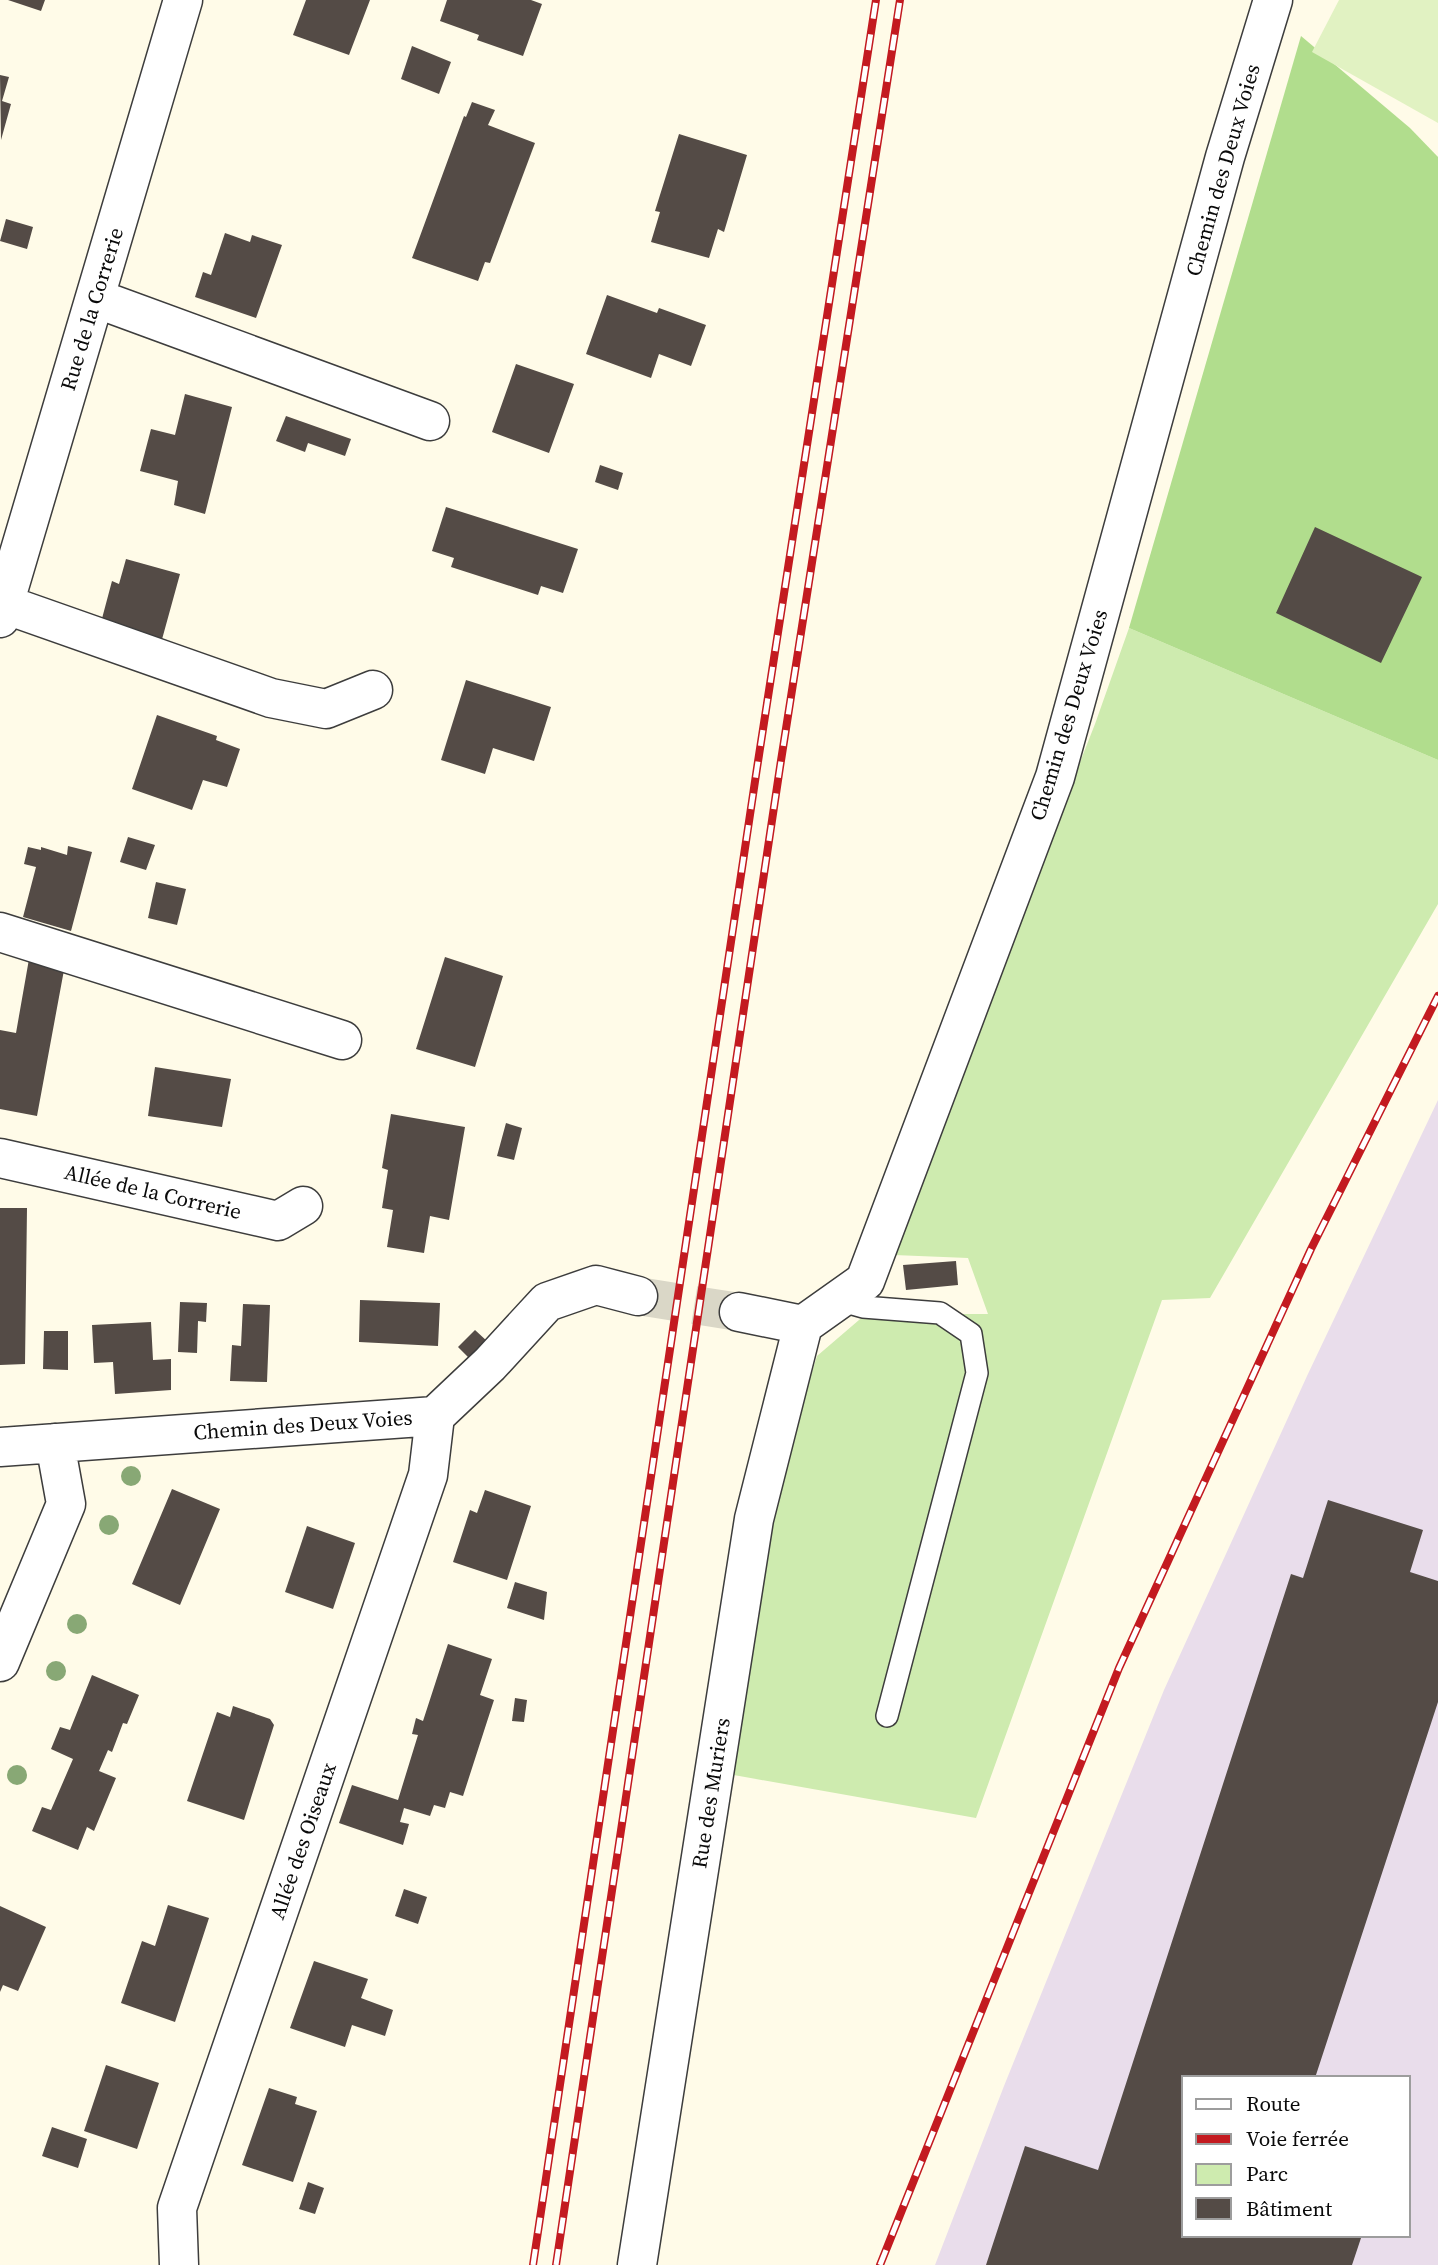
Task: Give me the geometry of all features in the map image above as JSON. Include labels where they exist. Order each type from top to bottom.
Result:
[{"type":"street","name":"Rue de la Correrie","points":[[2,611],[183,0]]},
{"type":"street","name":"Chemin des Deux Voies","points":[[803,1325],[865,1280],[1055,777],[1225,158],[1273,0]]},
{"type":"street","points":[[95,298],[430,421]]},
{"type":"street","points":[[2,611],[271,698],[326,709],[373,690]]},
{"type":"street","points":[[0,932],[342,1040]]},
{"type":"street","name":"Allée de la Correrie","points":[[0,1158],[278,1221],[303,1206]]},
{"type":"street","name":"Chemin des Deux Voies","points":[[0,1447],[435,1416],[491,1364],[547,1302],[596,1285],[638,1296]]},
{"type":"street","points":[[739,1312],[803,1325]]},
{"type":"street","name":"Rue des Muriers","points":[[637,2265],[754,1519],[803,1325]]},
{"type":"street","name":"Allée des Oiseaux","points":[[179,2265],[177,2208],[428,1475],[435,1416]]},
{"type":"street","points":[[0,1662],[66,1504],[55,1443]]},
{"type":"lane","points":[[838,1300],[863,1307],[940,1313],[971,1334],[977,1373],[887,1716]]},
{"type":"shaded area","points":[[1438,1100],[1438,2265],[935,2265],[1004,2086],[1164,1690],[1307,1376]]},
{"type":"green space","points":[[1339,0],[1438,0],[1438,123],[1312,52]]},
{"type":"green space","points":[[1301,36],[1410,128],[1438,157],[1438,760],[1129,628]]},
{"type":"green space","points":[[1129,628],[1438,760],[1438,904],[1210,1298],[1162,1300],[976,1818],[728,1774],[773,1498],[817,1356],[866,1314],[988,1314],[968,1258],[894,1255],[919,1172],[1095,724]]},
{"type":"building","points":[[8,0],[45,0],[41,11]]},
{"type":"building","points":[[306,0],[370,0],[349,55],[293,35]]},
{"type":"building","points":[[447,0],[531,0],[542,4],[523,56],[477,40],[479,35],[440,21]]},
{"type":"building","points":[[412,46],[451,62],[439,94],[401,79]]},
{"type":"building","points":[[0,75],[9,77],[2,101],[11,104],[1,140]]},
{"type":"building","points":[[472,102],[495,110],[488,125],[535,143],[490,263],[485,262],[478,281],[412,258],[464,116],[466,117]]},
{"type":"building","points":[[679,134],[747,155],[724,232],[718,229],[709,258],[651,242],[660,212],[655,211]]},
{"type":"building","points":[[6,219],[33,227],[27,249],[0,241]]},
{"type":"building","points":[[225,233],[250,242],[252,235],[282,245],[256,318],[195,297],[203,272],[211,275]]},
{"type":"building","points":[[607,295],[657,313],[659,308],[706,325],[691,366],[659,354],[651,378],[586,354]]},
{"type":"building","points":[[516,364],[574,384],[549,453],[492,432]]},
{"type":"building","points":[[185,394],[232,407],[205,514],[174,505],[178,481],[140,471],[151,429],[175,435]]},
{"type":"building","points":[[286,416],[351,439],[345,456],[308,443],[305,452],[276,441]]},
{"type":"building","points":[[600,465],[623,473],[618,490],[595,482]]},
{"type":"building","points":[[446,507],[578,549],[563,593],[541,586],[538,595],[451,567],[454,558],[432,551]]},
{"type":"building","points":[[1315,527],[1422,577],[1381,663],[1276,613]]},
{"type":"building","points":[[126,559],[180,574],[161,643],[100,626],[112,581],[119,584]]},
{"type":"building","points":[[466,680],[551,707],[534,761],[493,748],[485,774],[441,760]]},
{"type":"building","points":[[157,715],[217,736],[216,740],[240,749],[227,787],[203,780],[192,810],[132,789]]},
{"type":"building","points":[[128,837],[155,845],[146,870],[120,862]]},
{"type":"building","points":[[68,846],[92,852],[71,931],[23,917],[36,867],[24,864],[28,847],[41,850],[41,847],[67,855]]},
{"type":"building","points":[[156,882],[186,889],[177,925],[148,918]]},
{"type":"building","points":[[445,957],[503,976],[475,1067],[416,1049]]},
{"type":"building","points":[[29,959],[64,970],[37,1116],[0,1109],[0,1030],[16,1033]]},
{"type":"building","points":[[155,1067],[231,1079],[222,1127],[148,1116]]},
{"type":"building","points":[[391,1114],[465,1127],[449,1220],[430,1216],[424,1253],[387,1247],[393,1210],[382,1208],[388,1170],[382,1168]]},
{"type":"building","points":[[506,1123],[522,1128],[514,1160],[497,1156]]},
{"type":"building","points":[[0,1208],[27,1208],[25,1364],[0,1365]]},
{"type":"building","points":[[956,1261],[958,1285],[906,1290],[903,1265]]},
{"type":"building","points":[[360,1300],[440,1303],[438,1346],[359,1342]]},
{"type":"building","points":[[180,1302],[207,1303],[206,1322],[198,1321],[197,1353],[178,1352]]},
{"type":"building","points":[[243,1304],[270,1305],[267,1382],[230,1381],[232,1345],[241,1346]]},
{"type":"building","points":[[151,1322],[153,1360],[171,1359],[171,1390],[115,1394],[113,1362],[94,1363],[92,1325]]},
{"type":"building","points":[[475,1330],[488,1342],[470,1359],[458,1347]]},
{"type":"building","points":[[44,1331],[68,1331],[68,1370],[43,1369]]},
{"type":"building","points":[[172,1489],[220,1509],[180,1605],[132,1584]]},
{"type":"building","points":[[485,1490],[531,1506],[507,1580],[453,1562],[470,1510],[477,1513]]},
{"type":"building","points":[[1328,1500],[1423,1530],[1410,1572],[1438,1581],[1438,1702],[1316,2076],[1182,2076],[1182,2237],[1361,2237],[1352,2265],[986,2265],[1025,2146],[1098,2170],[1291,1574],[1303,1578]]},
{"type":"building","points":[[307,1526],[355,1543],[333,1609],[285,1592]]},
{"type":"building","points":[[515,1582],[547,1592],[544,1620],[507,1608]]},
{"type":"building","points":[[448,1644],[492,1659],[480,1695],[494,1700],[463,1796],[450,1792],[445,1808],[434,1805],[430,1816],[404,1808],[400,1822],[409,1824],[403,1845],[339,1823],[352,1785],[398,1800],[418,1735],[412,1734],[416,1718],[423,1721]]},
{"type":"building","points":[[92,1675],[139,1695],[127,1724],[123,1723],[112,1752],[108,1750],[99,1771],[116,1778],[94,1831],[87,1827],[78,1850],[32,1831],[42,1807],[51,1810],[73,1759],[51,1749],[60,1727],[70,1730]]},
{"type":"building","points":[[515,1698],[527,1700],[524,1722],[512,1721]]},
{"type":"building","points":[[233,1706],[270,1719],[274,1725],[244,1820],[187,1801],[217,1712],[230,1717]]},
{"type":"building","points":[[404,1889],[427,1897],[418,1924],[395,1916]]},
{"type":"building","points":[[168,1905],[209,1918],[175,2022],[121,2003],[142,1941],[155,1946]]},
{"type":"building","points":[[0,1906],[46,1927],[18,1991],[3,1985],[0,1992]]},
{"type":"building","points":[[314,1961],[368,1979],[361,1998],[393,2010],[385,2036],[352,2025],[345,2047],[290,2028]]},
{"type":"building","points":[[106,2065],[159,2083],[137,2149],[84,2131]]},
{"type":"building","points":[[269,2088],[297,2097],[295,2104],[317,2111],[293,2182],[242,2165]]},
{"type":"building","points":[[52,2127],[87,2139],[78,2168],[42,2156]]},
{"type":"building","points":[[308,2182],[324,2188],[315,2214],[299,2209]]},
{"type":"tunnel","points":[[638,1296],[739,1312]]},
{"type":"railway","points":[[533,2265],[757,768],[876,0]]},
{"type":"railway","points":[[556,2265],[780,767],[900,0]]},
{"type":"railway","points":[[880,2265],[1119,1668],[1311,1249],[1438,996]]}]
